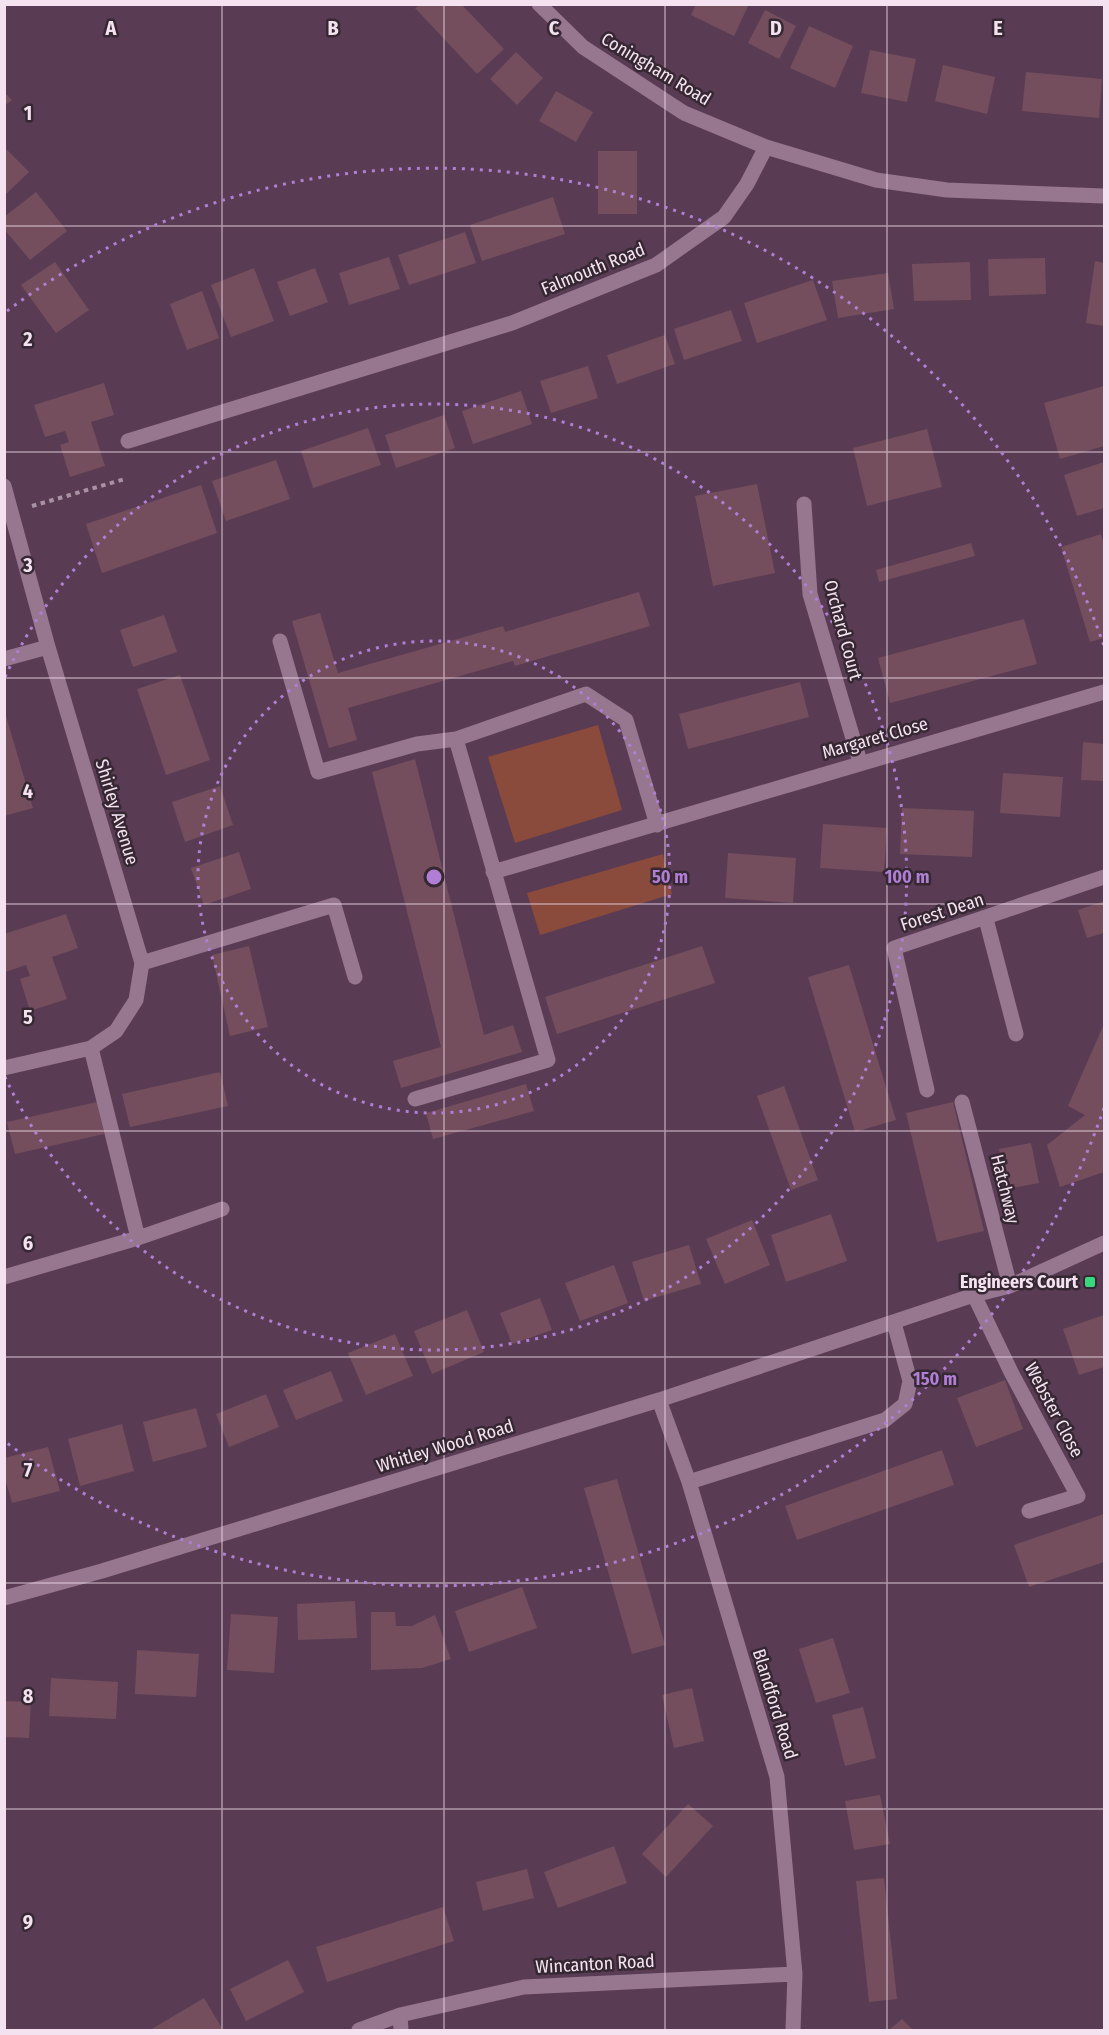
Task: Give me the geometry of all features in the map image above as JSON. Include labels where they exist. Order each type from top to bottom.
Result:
[{"type":"street","name":"Coningham Road","points":[[539,4],[583,47],[684,113],[766,147]]},
{"type":"street","points":[[766,147],[886,182],[948,190],[1104,196]]},
{"type":"street","name":"Falmouth Road","points":[[128,441],[512,323],[656,265],[724,217],[747,184],[766,147]]},
{"type":"street","name":"Shirley Avenue","points":[[4,486],[48,647],[142,963],[136,1000],[116,1031],[91,1048],[4,1068]]},
{"type":"street","name":"Orchard Court","points":[[804,504],[810,594],[860,762]]},
{"type":"street","points":[[280,641],[318,772],[417,744],[456,740],[586,694],[626,720],[657,825]]},
{"type":"street","points":[[4,659],[48,647]]},
{"type":"street","name":"Margaret Close","points":[[494,872],[657,825],[860,762],[1104,692]]},
{"type":"street","points":[[415,1099],[548,1060],[456,740]]},
{"type":"street","name":"Forest Dean","points":[[927,1090],[894,948],[1104,877]]},
{"type":"street","points":[[142,963],[334,905],[355,977]]},
{"type":"street","points":[[986,918],[1016,1034]]},
{"type":"street","points":[[91,1048],[138,1238]]},
{"type":"street","name":"Hatchway","points":[[962,1102],[1010,1286]]},
{"type":"street","points":[[4,1277],[138,1238],[222,1209]]},
{"type":"street","name":"Whitley Wood Road","points":[[4,1598],[102,1571],[659,1400],[974,1295],[1010,1286],[1104,1243]]},
{"type":"street","name":"Webster Close","points":[[974,1295],[1012,1374],[1078,1496],[1029,1511]]},
{"type":"street","points":[[689,1482],[885,1420],[905,1404],[910,1381],[894,1323]]},
{"type":"street","name":"Blandford Road","points":[[659,1400],[689,1482],[777,1777],[795,1974],[793,2031]]},
{"type":"street","name":"Wincanton Road","points":[[359,2031],[401,2023],[524,1988],[795,1974]]},
{"type":"path","points":[[33,505],[125,479]]},
{"type":"shaded area","points":[[598,725],[622,810],[515,843],[488,757]]},
{"type":"shaded area","points":[[663,854],[672,894],[540,935],[527,893]]},
{"type":"building","points":[[696,4],[749,4],[734,36],[691,15]]},
{"type":"building","points":[[420,5],[462,5],[504,49],[477,74],[415,8]]},
{"type":"building","points":[[765,10],[796,26],[779,59],[748,43]]},
{"type":"building","points":[[809,26],[853,46],[835,88],[790,68]]},
{"type":"building","points":[[870,50],[916,59],[907,102],[861,93]]},
{"type":"building","points":[[516,52],[543,78],[517,105],[490,79]]},
{"type":"building","points":[[943,65],[995,77],[987,114],[935,101]]},
{"type":"building","points":[[1026,72],[1102,79],[1099,118],[1022,111]]},
{"type":"building","points":[[556,91],[593,112],[576,142],[539,121]]},
{"type":"building","points":[[4,92],[12,100],[4,106]]},
{"type":"building","points":[[4,147],[29,172],[4,196]]},
{"type":"building","points":[[598,151],[637,151],[637,214],[598,214]]},
{"type":"building","points":[[36,192],[67,231],[30,260],[4,229],[4,217]]},
{"type":"building","points":[[553,197],[565,234],[482,261],[470,225]]},
{"type":"building","points":[[465,232],[476,263],[409,285],[398,255]]},
{"type":"building","points":[[389,257],[400,289],[349,305],[339,273]]},
{"type":"building","points":[[1045,258],[1046,294],[989,296],[988,259]]},
{"type":"building","points":[[1095,261],[1104,263],[1104,326],[1086,323]]},
{"type":"building","points":[[55,262],[89,310],[56,333],[21,285]]},
{"type":"building","points":[[970,262],[971,300],[914,301],[912,264]]},
{"type":"building","points":[[254,268],[274,321],[231,337],[211,285]]},
{"type":"building","points":[[315,268],[328,302],[290,316],[277,282]]},
{"type":"building","points":[[888,273],[894,309],[838,318],[832,281]]},
{"type":"building","points":[[813,280],[827,320],[757,343],[744,303]]},
{"type":"building","points":[[202,291],[219,338],[187,350],[170,304]]},
{"type":"building","points":[[731,310],[742,341],[684,360],[674,329]]},
{"type":"building","points":[[665,335],[675,364],[617,384],[607,355]]},
{"type":"building","points":[[588,366],[598,398],[551,413],[540,381]]},
{"type":"building","points":[[104,383],[114,415],[91,422],[105,466],[70,477],[60,445],[69,442],[65,431],[45,437],[34,405]]},
{"type":"building","points":[[1104,386],[1104,446],[1060,459],[1044,403]]},
{"type":"building","points":[[521,391],[532,424],[473,444],[462,411]]},
{"type":"building","points":[[444,415],[455,448],[396,468],[385,435]]},
{"type":"building","points":[[368,428],[381,465],[313,488],[301,451]]},
{"type":"building","points":[[927,429],[942,487],[867,506],[853,448]]},
{"type":"building","points":[[276,460],[290,499],[226,521],[212,481]]},
{"type":"building","points":[[1104,462],[1104,508],[1077,516],[1064,475]]},
{"type":"building","points":[[757,484],[775,573],[713,586],[695,496]]},
{"type":"building","points":[[201,485],[217,533],[102,573],[86,524]]},
{"type":"building","points":[[1101,534],[1104,545],[1104,638],[1090,642],[1061,547]]},
{"type":"building","points":[[971,543],[975,556],[879,582],[876,570]]},
{"type":"building","points":[[639,592],[650,626],[515,666],[513,661],[348,708],[357,740],[329,748],[292,621],[320,613],[338,673],[503,626],[505,632]]},
{"type":"building","points":[[164,615],[177,652],[133,667],[120,630]]},
{"type":"building","points":[[1024,619],[1037,664],[890,703],[878,658]]},
{"type":"building","points":[[180,675],[210,760],[166,775],[137,689]]},
{"type":"building","points":[[800,682],[809,717],[688,749],[679,714]]},
{"type":"building","points":[[4,709],[33,808],[4,816]]},
{"type":"building","points":[[1083,742],[1104,744],[1104,781],[1081,780]]},
{"type":"building","points":[[415,759],[484,1035],[513,1025],[522,1052],[401,1088],[393,1061],[441,1047],[372,772]]},
{"type":"building","points":[[1003,773],[1063,777],[1060,817],[1000,813]]},
{"type":"building","points":[[220,786],[233,825],[185,842],[172,802]]},
{"type":"building","points":[[902,808],[974,811],[972,857],[900,854]]},
{"type":"building","points":[[823,824],[887,828],[884,872],[820,868]]},
{"type":"building","points":[[239,852],[251,889],[204,905],[191,868]]},
{"type":"building","points":[[728,853],[796,858],[793,903],[725,898]]},
{"type":"building","points":[[1104,901],[1104,933],[1087,938],[1078,910]]},
{"type":"building","points":[[66,914],[78,948],[52,957],[67,999],[30,1011],[20,979],[30,976],[26,965],[5,972],[4,934]]},
{"type":"building","points":[[249,946],[268,1027],[230,1036],[212,955]]},
{"type":"building","points":[[702,946],[715,983],[557,1034],[545,997]]},
{"type":"building","points":[[849,965],[896,1120],[855,1132],[808,977]]},
{"type":"building","points":[[1104,1024],[1104,1172],[1060,1187],[1047,1145],[1085,1115],[1068,1106]]},
{"type":"building","points":[[220,1072],[228,1106],[130,1127],[122,1094]]},
{"type":"building","points":[[526,1084],[534,1111],[433,1139],[426,1113]]},
{"type":"building","points":[[784,1086],[818,1180],[791,1190],[757,1096]]},
{"type":"building","points":[[97,1102],[104,1134],[15,1154],[7,1122]]},
{"type":"building","points":[[953,1102],[984,1231],[937,1242],[906,1113]]},
{"type":"building","points":[[1031,1143],[1039,1183],[1007,1189],[999,1149]]},
{"type":"building","points":[[831,1214],[847,1261],[786,1282],[771,1235]]},
{"type":"building","points":[[752,1220],[770,1265],[725,1284],[706,1239]]},
{"type":"building","points":[[689,1245],[701,1284],[644,1301],[632,1262]]},
{"type":"building","points":[[614,1265],[628,1303],[580,1321],[565,1283]]},
{"type":"building","points":[[540,1298],[552,1330],[512,1344],[500,1313]]},
{"type":"building","points":[[467,1310],[484,1352],[432,1374],[414,1331]]},
{"type":"building","points":[[1104,1315],[1104,1367],[1079,1375],[1063,1329]]},
{"type":"building","points":[[395,1334],[413,1376],[366,1395],[348,1353]]},
{"type":"building","points":[[331,1371],[343,1401],[296,1420],[283,1390]]},
{"type":"building","points":[[1005,1380],[1023,1429],[976,1447],[957,1398]]},
{"type":"building","points":[[266,1394],[279,1427],[229,1447],[216,1414]]},
{"type":"building","points":[[196,1408],[207,1447],[153,1462],[143,1422]]},
{"type":"building","points":[[122,1424],[134,1471],[80,1486],[68,1439]]},
{"type":"building","points":[[48,1447],[60,1491],[12,1503],[4,1475],[4,1458]]},
{"type":"building","points":[[942,1450],[954,1485],[797,1540],[785,1506]]},
{"type":"building","points":[[617,1479],[665,1645],[632,1654],[584,1488]]},
{"type":"building","points":[[1104,1514],[1104,1562],[1029,1587],[1014,1545]]},
{"type":"building","points":[[522,1587],[537,1628],[469,1652],[455,1611]]},
{"type":"building","points":[[355,1601],[357,1638],[298,1640],[297,1604]]},
{"type":"building","points":[[371,1612],[395,1612],[396,1626],[412,1626],[435,1615],[451,1659],[422,1668],[371,1670]]},
{"type":"building","points":[[231,1614],[278,1617],[274,1673],[227,1670]]},
{"type":"building","points":[[833,1638],[850,1693],[816,1703],[799,1649]]},
{"type":"building","points":[[137,1650],[199,1654],[196,1697],[135,1694]]},
{"type":"building","points":[[51,1678],[118,1682],[116,1719],[49,1716]]},
{"type":"building","points":[[692,1688],[704,1741],[674,1748],[662,1695]]},
{"type":"building","points":[[4,1701],[31,1702],[29,1738],[4,1737]]},
{"type":"building","points":[[863,1707],[876,1758],[845,1766],[832,1715]]},
{"type":"building","points":[[880,1795],[890,1844],[854,1850],[845,1801]]},
{"type":"building","points":[[688,1804],[713,1826],[666,1877],[642,1854]]},
{"type":"building","points":[[614,1846],[627,1883],[558,1908],[544,1872]]},
{"type":"building","points":[[527,1869],[534,1898],[483,1911],[476,1882]]},
{"type":"building","points":[[884,1878],[897,1999],[869,2002],[856,1881]]},
{"type":"building","points":[[443,1907],[454,1941],[327,1982],[316,1947]]},
{"type":"building","points":[[288,1960],[304,1992],[246,2021],[230,1989]]},
{"type":"building","points":[[204,1998],[223,2030],[150,2030]]},
{"type":"building","points":[[902,2019],[913,2030],[889,2030]]},
{"type":"place","name":"Engineers Court","points":[[1090,1282]]}]
